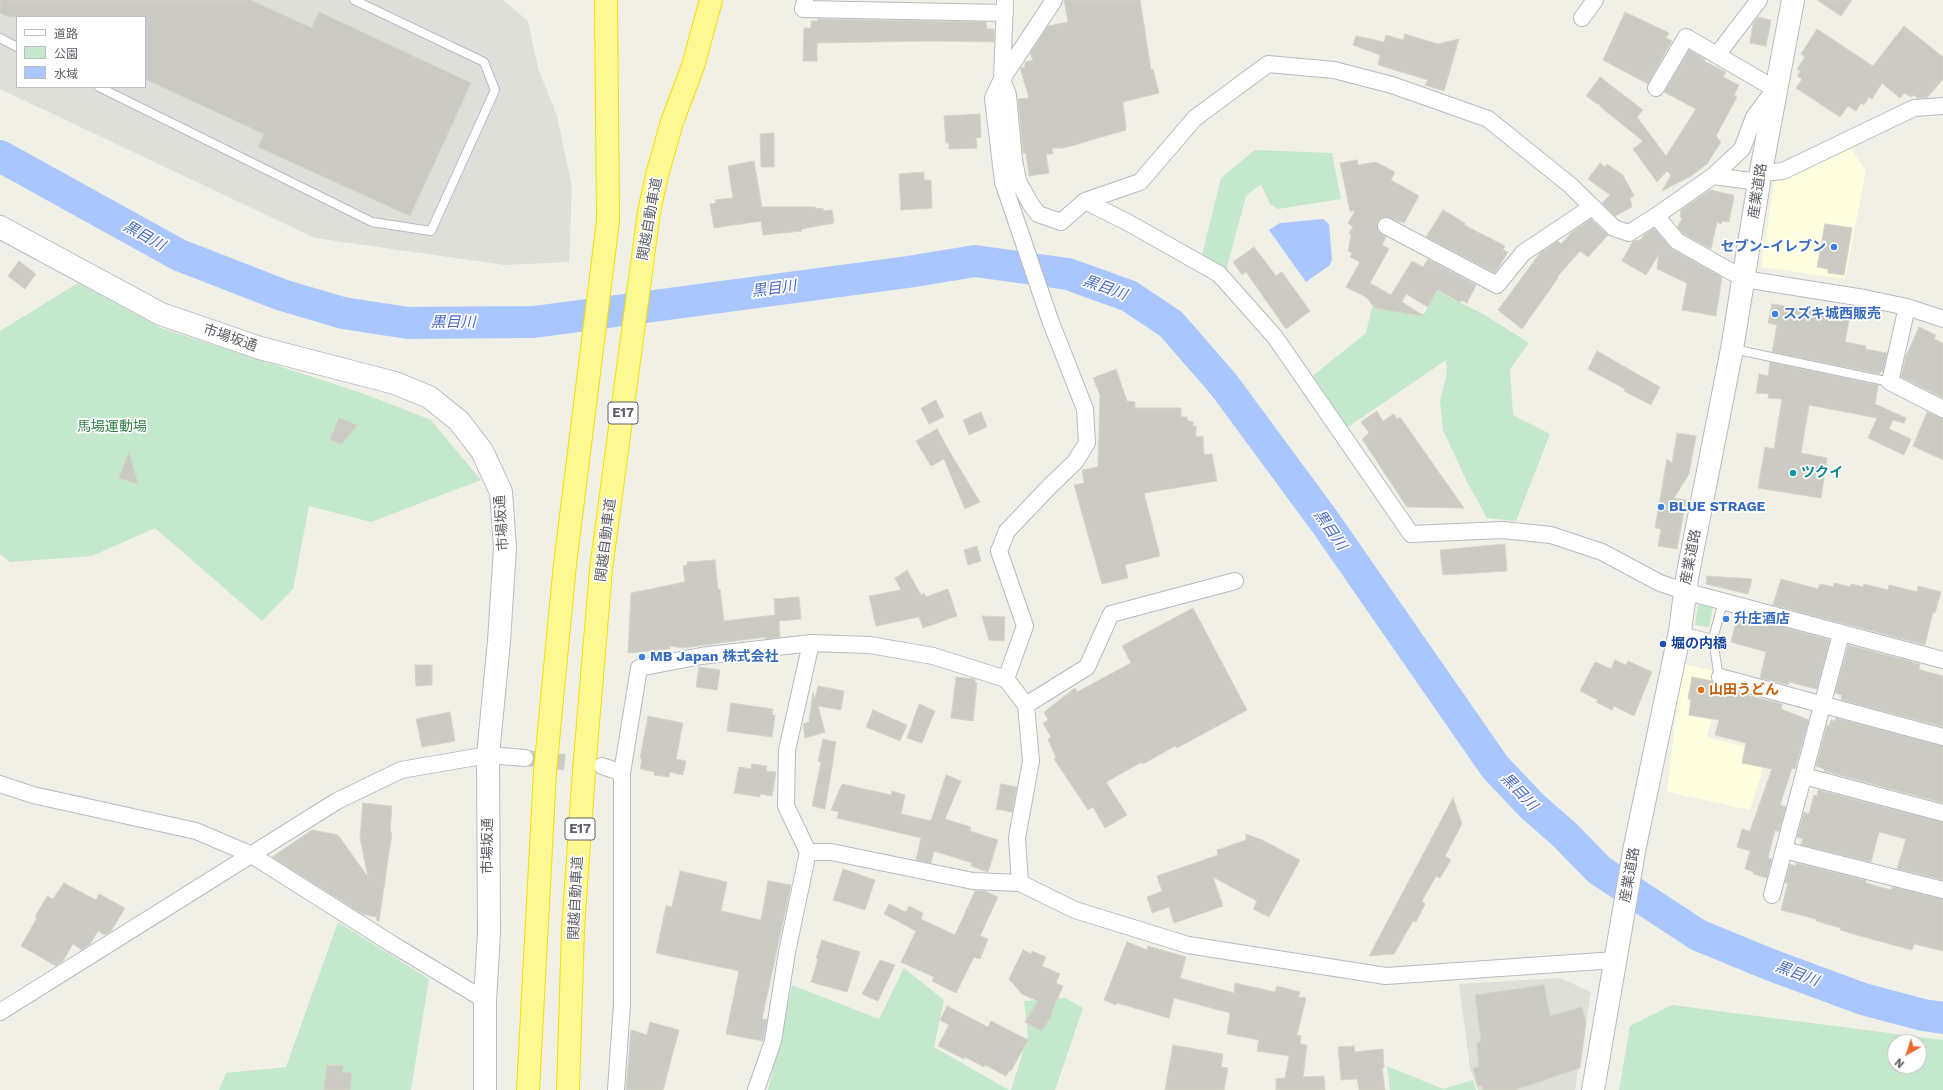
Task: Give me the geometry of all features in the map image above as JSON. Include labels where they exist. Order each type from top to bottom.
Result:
[{"type":"highway","points":[[528,1090],[545,772],[565,564],[608,221],[609,177],[606,0]]},
{"type":"highway","name":"関越自動車道","points":[[568,1090],[573,929],[601,569],[643,256],[657,175],[672,122],[693,66],[711,0]]},
{"type":"street","points":[[805,0],[803,9],[1005,6],[1002,78],[1008,95],[1014,160],[1017,174],[1030,204],[1038,214],[1061,222],[1085,201],[1140,182],[1195,118],[1268,64],[1334,70],[1392,86],[1488,118],[1570,185],[1614,228],[1628,233],[1656,216],[1712,176],[1742,149],[1754,117],[1775,89],[1686,37],[1656,88]]},
{"type":"street","points":[[1006,679],[1025,626],[999,551],[1007,531],[1075,462],[1087,443],[1085,409],[1050,320],[1047,307],[1003,182],[992,98],[1002,78],[1054,0]]},
{"type":"street","points":[[1582,18],[1595,0]]},
{"type":"street","points":[[1717,55],[1759,0]]},
{"type":"street","name":"産業道路","points":[[1593,1090],[1635,846],[1680,631],[1684,591],[1732,349],[1775,89],[1793,0]]},
{"type":"street","points":[[1712,176],[1760,177],[1783,171],[1914,108],[1943,106]]},
{"type":"street","points":[[1085,201],[1127,222],[1219,274],[1275,337],[1410,534],[1503,530],[1551,535],[1602,552],[1660,583],[1684,591],[1943,660]]},
{"type":"street","points":[[1386,226],[1498,285],[1523,253],[1592,207]]},
{"type":"street","points":[[1656,216],[1677,241],[1744,279],[1864,298],[1906,307],[1943,319]]},
{"type":"street","name":"市場坂通","points":[[0,227],[161,314],[260,348],[395,383],[429,397],[459,421],[482,450],[501,492],[505,548],[499,641],[488,755],[489,933],[485,1000],[485,1090]]},
{"type":"street","points":[[1906,307],[1890,382],[1943,409]]},
{"type":"street","points":[[1026,705],[1087,667],[1111,614],[1235,581]]},
{"type":"street","points":[[1772,895],[1841,634]]},
{"type":"street","points":[[756,1090],[773,1041],[787,952],[808,852],[786,806],[787,750],[811,643]]},
{"type":"street","points":[[616,1090],[622,1004],[622,772],[639,668],[701,656],[811,643],[870,645],[926,655],[1006,679],[1026,705],[1031,761],[1017,838],[1020,883]]},
{"type":"street","points":[[1720,677],[1943,737]]},
{"type":"street","points":[[0,1012],[250,854],[337,801],[401,770],[488,755],[525,758]]},
{"type":"street","points":[[602,766],[622,772]]},
{"type":"street","points":[[1804,776],[1943,813]]},
{"type":"street","points":[[0,784],[33,795],[196,832],[250,854],[392,944],[485,1000]]},
{"type":"street","points":[[1784,850],[1943,890]]},
{"type":"street","points":[[808,852],[831,852],[974,881],[1020,883],[1075,910],[1188,945],[1386,976],[1616,953]]},
{"type":"lane","points":[[101,88],[372,222],[430,231],[495,90],[484,62],[354,0]]},
{"type":"lane","points":[[0,38],[16,46]]},
{"type":"lane","points":[[1732,349],[1890,382]]},
{"type":"lane","points":[[1720,677],[1713,639],[1723,601]]},
{"type":"lane","points":[[1680,631],[1713,639]]},
{"type":"shaded area","points":[[0,0],[503,0],[528,21],[538,68],[557,116],[572,188],[569,262],[505,265],[315,238],[0,89]]},
{"type":"shaded area","points":[[1842,147],[1850,149],[1866,170],[1845,279],[1761,267],[1774,183],[1779,176]]},
{"type":"shaded area","points":[[1682,664],[1712,670],[1717,682],[1717,700],[1707,737],[1768,753],[1750,810],[1667,792]]},
{"type":"shaded area","points":[[1560,978],[1591,992],[1575,1090],[1478,1090],[1470,1068],[1459,984]]},
{"type":"green space","points":[[1255,150],[1332,153],[1341,199],[1278,209],[1270,204],[1261,184],[1246,196],[1226,271],[1201,259],[1221,178]]},
{"type":"green space","name":"馬場運動場","points":[[78,283],[161,328],[362,393],[431,420],[481,480],[371,522],[309,506],[293,589],[262,621],[155,528],[92,556],[10,562],[0,554],[0,331]]},
{"type":"green space","points":[[1437,291],[1485,315],[1529,343],[1510,369],[1513,415],[1550,434],[1516,521],[1487,518],[1467,482],[1443,430],[1440,401],[1447,372],[1446,360],[1345,429],[1309,379],[1366,333],[1372,307],[1424,314]]},
{"type":"green space","points":[[1698,605],[1713,607],[1709,627],[1695,625]]},
{"type":"green space","points":[[338,922],[429,979],[411,1090],[219,1090],[226,1073],[286,1067]]},
{"type":"green space","points":[[904,968],[944,1000],[934,1047],[1009,1090],[768,1090],[792,985],[879,1019]]},
{"type":"green space","points":[[1065,998],[1083,1008],[1055,1090],[1011,1090],[1028,1035],[1024,1001]]},
{"type":"green space","points":[[1672,1005],[1897,1034],[1887,1034],[1887,1074],[1927,1074],[1927,1038],[1943,1040],[1943,1090],[1619,1090],[1630,1026]]},
{"type":"green space","points":[[1387,1066],[1443,1089],[1473,1080],[1476,1090],[1390,1090]]},
{"type":"water","points":[[1323,219],[1329,224],[1332,259],[1330,265],[1306,282],[1269,230],[1280,223]]},
{"type":"building","points":[[0,0],[250,0],[312,28],[319,12],[471,83],[410,216],[258,147],[264,134],[146,79],[146,16],[9,17],[0,13]]},
{"type":"building","points":[[1064,0],[1140,0],[1151,70],[1153,69],[1159,93],[1123,102],[1126,130],[1064,148],[1052,148],[1053,154],[1046,154],[1049,173],[1029,176],[1026,153],[1023,153],[1018,99],[1029,98],[1020,68],[1025,67],[1025,62],[1033,60],[1030,53],[1048,26],[1068,22]]},
{"type":"building","points":[[1817,0],[1852,0],[1841,16]]},
{"type":"building","points":[[1625,12],[1669,33],[1666,38],[1672,41],[1648,84],[1603,60]]},
{"type":"building","points":[[1758,17],[1771,20],[1766,46],[1750,43],[1753,24]]},
{"type":"building","points":[[818,19],[986,22],[987,29],[994,29],[994,42],[930,41],[817,43],[817,61],[803,61],[804,28],[811,28],[811,21],[818,21]]},
{"type":"building","points":[[1904,26],[1943,57],[1943,79],[1927,98],[1917,98],[1914,95],[1911,97],[1904,93],[1900,98],[1882,83],[1872,99],[1869,97],[1864,105],[1861,103],[1856,111],[1848,106],[1840,117],[1796,88],[1802,79],[1797,76],[1800,71],[1797,69],[1805,57],[1801,54],[1817,29],[1873,66]]},
{"type":"building","points":[[1405,34],[1438,44],[1459,39],[1444,91],[1425,85],[1428,80],[1378,65],[1380,55],[1353,45],[1356,36],[1384,42],[1386,35],[1403,40]]},
{"type":"building","points":[[1689,50],[1705,59],[1704,61],[1726,72],[1723,77],[1739,85],[1734,95],[1737,97],[1716,136],[1721,142],[1707,164],[1691,176],[1662,191],[1671,175],[1667,171],[1657,182],[1633,149],[1643,141],[1603,109],[1598,103],[1597,104],[1586,96],[1600,77],[1643,110],[1637,117],[1666,156],[1696,109],[1664,92]]},
{"type":"building","points":[[980,114],[981,137],[976,138],[977,148],[949,149],[949,143],[946,143],[944,116]]},
{"type":"building","points":[[774,133],[774,167],[761,167],[760,134]]},
{"type":"building","points":[[1357,160],[1358,165],[1376,162],[1395,172],[1391,180],[1419,196],[1404,223],[1386,217],[1378,221],[1378,231],[1386,237],[1382,245],[1389,249],[1370,283],[1391,295],[1412,261],[1423,267],[1428,259],[1476,285],[1467,303],[1461,300],[1460,302],[1437,290],[1428,307],[1406,294],[1402,302],[1424,316],[1375,308],[1366,297],[1346,287],[1360,262],[1350,257],[1352,253],[1348,251],[1351,235],[1349,233],[1353,227],[1348,223],[1355,211],[1350,211],[1340,163]]},
{"type":"building","points":[[754,161],[762,207],[815,207],[816,209],[823,208],[823,211],[832,210],[834,223],[801,229],[802,231],[763,235],[761,221],[714,228],[710,204],[716,203],[715,200],[733,198],[728,166]]},
{"type":"building","points":[[1600,163],[1605,167],[1607,164],[1623,175],[1634,196],[1630,198],[1632,207],[1615,216],[1602,203],[1610,195],[1588,179]]},
{"type":"building","points":[[924,172],[924,180],[931,180],[932,208],[901,210],[899,174]]},
{"type":"building","points":[[1710,190],[1733,195],[1734,197],[1729,222],[1722,221],[1721,224],[1717,222],[1711,249],[1683,234],[1677,227],[1682,219],[1680,216],[1681,210]]},
{"type":"building","points":[[1443,210],[1465,223],[1464,225],[1505,246],[1503,250],[1508,252],[1495,273],[1426,237]]},
{"type":"building","points":[[1591,219],[1608,235],[1588,257],[1580,251],[1557,277],[1558,278],[1522,329],[1498,310],[1540,253],[1558,241],[1561,244],[1572,232]]},
{"type":"building","name":"セブン-イレブン","points":[[1825,224],[1852,228],[1844,275],[1828,273],[1828,269],[1817,267]]},
{"type":"building","points":[[1654,228],[1672,249],[1722,277],[1716,316],[1682,310],[1687,283],[1657,269],[1659,254],[1646,275],[1622,261],[1633,241],[1640,240],[1645,234]]},
{"type":"building","points":[[1254,247],[1276,276],[1282,272],[1310,311],[1286,329],[1246,272],[1242,275],[1233,262]]},
{"type":"building","points":[[19,261],[36,274],[25,289],[8,276]]},
{"type":"building","points":[[1772,304],[1850,315],[1845,342],[1866,346],[1865,349],[1887,353],[1883,372],[1881,371],[1880,374],[1772,352],[1777,325],[1768,323]]},
{"type":"building","points":[[1919,327],[1936,335],[1934,339],[1943,343],[1943,398],[1901,377],[1906,356]]},
{"type":"building","points":[[1597,351],[1660,387],[1651,405],[1624,391],[1625,389],[1588,369]]},
{"type":"building","points":[[1770,362],[1878,385],[1875,404],[1906,418],[1904,423],[1893,420],[1889,429],[1911,439],[1904,455],[1868,438],[1877,418],[1809,405],[1801,453],[1827,458],[1821,498],[1758,488],[1765,447],[1774,449],[1782,399],[1768,398],[1769,394],[1756,393],[1759,374],[1768,376]]},
{"type":"building","points":[[1116,369],[1127,401],[1135,402],[1135,408],[1181,408],[1181,417],[1187,417],[1187,420],[1193,422],[1193,426],[1196,426],[1196,437],[1203,436],[1204,455],[1212,454],[1217,481],[1144,493],[1160,556],[1125,565],[1128,578],[1102,584],[1074,485],[1084,483],[1082,470],[1098,467],[1100,395],[1093,378]]},
{"type":"building","points":[[936,400],[944,417],[929,424],[921,408]]},
{"type":"building","points":[[1377,411],[1383,421],[1394,414],[1397,419],[1400,417],[1464,508],[1407,507],[1362,439],[1369,433],[1361,422]]},
{"type":"building","points":[[981,412],[987,427],[969,435],[963,420]]},
{"type":"building","points":[[1927,412],[1943,418],[1943,460],[1913,446]]},
{"type":"building","points":[[339,418],[357,425],[342,444],[330,440]]},
{"type":"building","points":[[937,429],[980,502],[965,509],[944,459],[931,466],[916,441]]},
{"type":"building","points":[[1677,433],[1696,436],[1689,474],[1674,498],[1686,500],[1677,549],[1658,546],[1661,529],[1655,528],[1667,459],[1672,463]]},
{"type":"building","points":[[129,452],[138,484],[119,478]]},
{"type":"building","points":[[1505,544],[1507,571],[1443,575],[1440,550]]},
{"type":"building","points":[[977,546],[981,561],[968,565],[964,550]]},
{"type":"building","points":[[715,560],[718,590],[720,589],[724,621],[775,615],[774,599],[799,597],[801,619],[779,621],[780,637],[766,639],[765,637],[683,648],[670,646],[670,649],[628,653],[631,593],[685,582],[683,566],[687,565],[687,562]]},
{"type":"building","points":[[907,570],[921,595],[924,593],[926,597],[948,589],[957,616],[923,628],[919,617],[876,626],[869,596],[901,590],[895,578]]},
{"type":"building","points":[[1707,576],[1752,579],[1748,594],[1706,584]]},
{"type":"building","points":[[1781,579],[1818,589],[1820,584],[1833,587],[1834,583],[1850,587],[1851,584],[1863,587],[1864,584],[1888,590],[1889,585],[1917,592],[1918,586],[1941,592],[1935,613],[1933,612],[1925,645],[1773,605]]},
{"type":"building","points":[[1193,608],[1247,710],[1177,748],[1175,746],[1106,782],[1127,815],[1105,828],[1093,807],[1088,810],[1054,759],[1056,758],[1048,739],[1051,737],[1043,723],[1048,720],[1044,712],[1075,688],[1077,692],[1131,663],[1122,646]]},
{"type":"building","points":[[982,616],[1005,617],[1004,641],[989,640]]},
{"type":"building","points":[[1737,619],[1767,627],[1768,623],[1830,640],[1817,689],[1789,682],[1788,685],[1760,678],[1766,652],[1731,642]]},
{"type":"building","points":[[1848,645],[1920,664],[1919,669],[1943,676],[1943,727],[1841,700],[1842,695],[1835,693]]},
{"type":"building","points":[[1615,660],[1626,665],[1628,661],[1652,672],[1634,716],[1614,706],[1612,710],[1596,702],[1598,700],[1580,691],[1595,662],[1611,669]]},
{"type":"building","points":[[415,665],[432,665],[432,685],[416,686]]},
{"type":"building","points":[[699,667],[720,670],[717,690],[696,687]]},
{"type":"building","points":[[956,677],[975,679],[975,683],[977,683],[973,721],[951,718]]},
{"type":"building","points":[[1692,677],[1712,681],[1714,687],[1782,704],[1781,709],[1809,720],[1795,769],[1792,768],[1780,805],[1786,807],[1779,832],[1775,830],[1768,858],[1772,859],[1767,878],[1753,874],[1754,872],[1745,869],[1750,851],[1737,847],[1742,829],[1750,831],[1772,769],[1742,763],[1746,743],[1715,735],[1719,720],[1689,715],[1691,699],[1688,699]]},
{"type":"building","points":[[818,686],[844,691],[841,710],[818,706],[825,732],[805,738],[803,724],[809,722],[813,692],[815,699]]},
{"type":"building","points":[[731,703],[773,709],[772,715],[775,715],[772,737],[727,731]]},
{"type":"building","points":[[919,704],[935,711],[922,743],[907,738]]},
{"type":"building","points":[[873,710],[907,725],[900,741],[866,727]]},
{"type":"building","points":[[450,712],[455,741],[422,747],[416,719]]},
{"type":"building","points":[[648,716],[683,723],[676,759],[686,761],[683,775],[670,772],[669,777],[654,775],[655,772],[640,769],[642,759],[640,758]]},
{"type":"building","points":[[1836,718],[1943,746],[1943,803],[1824,771],[1824,769],[1816,766],[1827,725],[1829,726],[1831,720],[1835,721]]},
{"type":"building","points":[[823,739],[836,742],[825,809],[812,806],[821,762],[818,761]]},
{"type":"building","points":[[752,764],[767,766],[766,771],[776,772],[772,796],[760,794],[760,797],[734,793],[739,767],[751,769]]},
{"type":"building","points":[[946,775],[961,781],[945,819],[971,827],[970,831],[998,840],[988,872],[971,866],[972,863],[934,851],[931,863],[916,860],[921,838],[837,818],[839,812],[831,810],[842,784],[891,795],[892,791],[905,795],[901,814],[931,821]]},
{"type":"building","points":[[1001,784],[1017,787],[1012,812],[996,809]]},
{"type":"building","points":[[1818,790],[1943,822],[1943,880],[1897,869],[1906,839],[1879,832],[1871,862],[1801,845],[1803,839],[1797,837],[1804,812],[1809,814],[1814,795],[1817,796]]},
{"type":"building","points":[[1453,798],[1462,824],[1445,856],[1451,860],[1440,878],[1436,876],[1422,901],[1425,904],[1416,922],[1413,921],[1394,954],[1369,956]]},
{"type":"building","points":[[363,803],[392,806],[390,832],[392,833],[379,921],[377,921],[376,917],[362,914],[272,857],[312,830],[338,835],[368,877],[360,838]]},
{"type":"building","points":[[1246,834],[1262,840],[1300,860],[1269,917],[1253,909],[1257,901],[1213,877],[1223,906],[1174,923],[1169,907],[1152,913],[1147,897],[1162,891],[1157,876],[1218,855],[1217,850],[1246,840]]},
{"type":"building","points":[[1796,863],[1866,880],[1866,883],[1891,890],[1892,887],[1943,899],[1943,951],[1914,944],[1912,950],[1840,930],[1841,928],[1816,921],[1816,919],[1781,910],[1788,883],[1785,883],[1790,864],[1796,866]]},
{"type":"building","points":[[843,869],[875,880],[865,910],[833,900]]},
{"type":"building","points":[[680,871],[727,882],[721,911],[761,920],[768,881],[791,885],[762,1019],[767,1020],[763,1041],[726,1034],[739,971],[656,953],[666,906],[672,907]]},
{"type":"building","points":[[64,883],[96,900],[99,894],[125,908],[111,931],[105,935],[98,931],[90,944],[82,950],[73,944],[63,961],[56,966],[21,946],[37,918],[35,917],[47,896],[53,899]]},
{"type":"building","points":[[975,891],[985,891],[998,897],[980,936],[988,939],[980,959],[974,957],[956,993],[932,981],[934,977],[901,962],[916,931],[884,914],[889,904],[906,912],[909,906],[923,913],[921,919],[955,935]]},
{"type":"building","points":[[822,940],[860,952],[847,992],[811,982],[818,959],[816,958]]},
{"type":"building","points":[[1127,942],[1147,950],[1148,946],[1186,957],[1180,978],[1234,993],[1235,983],[1275,992],[1277,986],[1300,992],[1298,997],[1306,998],[1297,1035],[1301,1036],[1300,1044],[1307,1045],[1303,1077],[1324,1076],[1325,1090],[1276,1090],[1276,1079],[1285,1078],[1289,1056],[1257,1051],[1259,1040],[1227,1034],[1230,1013],[1174,998],[1169,1018],[1117,1003],[1116,1005],[1104,1000]]},
{"type":"building","points":[[1023,950],[1031,954],[1032,951],[1046,957],[1042,966],[1060,974],[1056,983],[1063,986],[1051,1014],[1052,1015],[1042,1031],[1025,1022],[1038,1001],[1022,994],[1009,979]]},
{"type":"building","points":[[880,960],[895,965],[878,1001],[862,994]]},
{"type":"building","points":[[1544,985],[1550,1016],[1582,1007],[1586,1022],[1580,1068],[1515,1090],[1483,1090],[1482,1086],[1478,1086],[1473,1068],[1479,1067],[1477,1043],[1481,1041],[1475,995]]},
{"type":"building","points":[[947,1006],[988,1027],[991,1021],[1028,1040],[1011,1071],[1010,1070],[1006,1076],[985,1065],[984,1067],[965,1057],[964,1059],[938,1046],[949,1025],[940,1020]]},
{"type":"building","points":[[650,1022],[679,1030],[663,1090],[626,1090],[631,1030],[647,1035]]},
{"type":"building","points":[[1173,1045],[1223,1054],[1221,1067],[1228,1068],[1224,1090],[1165,1090]]},
{"type":"building","points":[[1354,1046],[1355,1052],[1383,1049],[1384,1068],[1382,1068],[1385,1090],[1359,1090],[1357,1079],[1341,1080],[1338,1047]]},
{"type":"building","points":[[327,1065],[343,1066],[342,1072],[352,1073],[350,1090],[324,1090]]},
{"type":"waterway","name":"黒目川","points":[[0,156],[179,255],[282,295],[343,313],[408,323],[534,322],[908,272],[975,261],[1068,274],[1129,296],[1171,324],[1224,385],[1325,522],[1495,767],[1532,806],[1565,835],[1599,870],[1698,935],[1771,965],[1863,999],[1923,1015],[1943,1018]]},
{"type":"tunnel","points":[[525,758],[595,765]]},
{"type":"place","name":"セブン-イレブン","points":[[1834,247]]},
{"type":"place","name":"スズキ城西販売","points":[[1775,314]]},
{"type":"place","name":"ツクイ","points":[[1793,473]]},
{"type":"place","name":"BLUE STRAGE","points":[[1661,507]]},
{"type":"place","name":"升庄酒店","points":[[1726,619]]},
{"type":"place","name":"堀の内橋","points":[[1663,644]]},
{"type":"place","name":"MB Japan 株式会社","points":[[642,657]]},
{"type":"place","name":"山田うどん","points":[[1701,690]]}]
